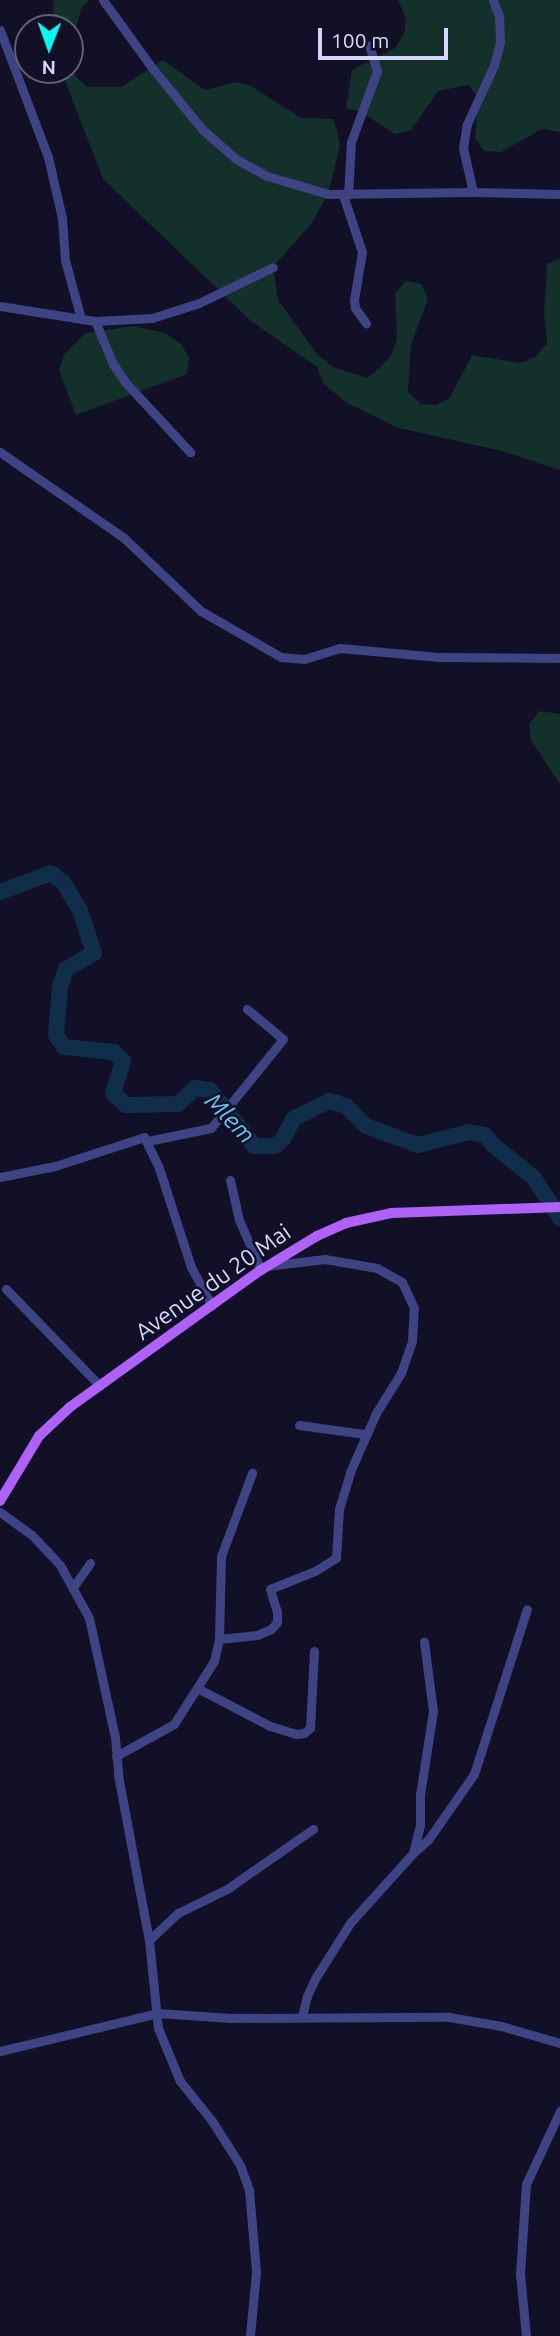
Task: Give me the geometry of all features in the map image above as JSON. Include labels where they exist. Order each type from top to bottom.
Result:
[{"type":"main road","name":"Avenue du 20 Mai","points":[[0,1501],[39,1436],[70,1407],[263,1268],[317,1236],[376,1215],[555,1207]]},
{"type":"street","points":[[103,0],[179,104],[226,151],[247,166],[292,186],[346,195],[473,192],[560,194]]},
{"type":"street","points":[[473,192],[463,148],[467,124],[498,53],[501,28],[493,0]]},
{"type":"street","points":[[0,30],[48,157],[62,218],[65,260],[81,319]]},
{"type":"street","points":[[366,323],[354,300],[362,252],[346,195],[351,142],[377,71],[369,45]]},
{"type":"street","points":[[0,306],[95,321],[152,318],[199,303],[273,267]]},
{"type":"street","points":[[95,321],[113,364],[125,382],[190,452]]},
{"type":"street","points":[[0,452],[124,538],[201,611],[281,657],[304,659],[340,648],[428,657],[560,657]]},
{"type":"street","points":[[0,1177],[93,1155],[136,1137],[148,1141],[211,1128],[283,1040],[247,1009]]},
{"type":"street","points":[[148,1141],[191,1267],[212,1306]]},
{"type":"street","points":[[219,1639],[257,1635],[271,1629],[277,1622],[278,1612],[270,1589],[315,1571],[336,1558],[339,1509],[365,1434],[401,1373],[412,1341],[414,1308],[401,1282],[377,1268],[349,1261],[325,1259],[263,1268],[239,1220],[230,1180]]},
{"type":"street","points":[[6,1289],[100,1386]]},
{"type":"street","points":[[299,1424],[365,1434]]},
{"type":"street","points":[[116,1756],[174,1724],[199,1689],[214,1661],[219,1639],[221,1556],[252,1472]]},
{"type":"street","points":[[0,1512],[32,1535],[74,1586],[89,1618],[115,1737],[116,1756],[149,1940],[158,2028],[180,2081],[212,2121],[240,2165],[249,2190],[256,2272],[250,2336]]},
{"type":"street","points":[[74,1586],[90,1563]]},
{"type":"street","points":[[302,2016],[316,1976],[350,1923],[428,1840],[474,1774],[527,1609]]},
{"type":"street","points":[[413,1853],[420,1825],[419,1795],[433,1711],[424,1642]]},
{"type":"street","points":[[199,1689],[270,1726],[296,1734],[304,1733],[310,1728],[314,1651]]},
{"type":"street","points":[[149,1940],[178,1913],[227,1889],[313,1829]]},
{"type":"street","points":[[0,2051],[158,2013],[231,2018],[302,2016],[474,2020],[560,2043]]},
{"type":"street","points":[[526,2336],[520,2274],[526,2184],[560,2110]]},
{"type":"green space","points":[[53,0],[89,0],[80,14],[54,14]]},
{"type":"green space","points":[[398,0],[560,0],[560,132],[542,129],[501,152],[485,151],[475,139],[478,97],[468,85],[438,91],[411,130],[395,134],[361,112],[346,108],[352,70],[395,48],[404,34],[406,18]]},
{"type":"green space","points":[[163,60],[205,90],[236,82],[251,86],[301,118],[334,119],[340,145],[328,194],[311,224],[273,267],[278,300],[317,354],[333,367],[367,378],[391,355],[397,340],[395,293],[406,281],[421,284],[428,299],[411,345],[408,392],[421,404],[436,405],[450,398],[472,355],[521,363],[536,356],[547,344],[544,312],[547,264],[560,259],[560,470],[502,451],[399,428],[347,403],[324,384],[317,367],[251,321],[103,179],[66,84],[121,87]]},
{"type":"green space","points":[[133,326],[165,333],[181,344],[189,358],[187,374],[76,415],[59,370],[64,355],[86,333]]},
{"type":"green space","points":[[540,711],[560,714],[560,784],[531,740],[529,724]]},
{"type":"waterway","name":"Mlem","points":[[0,892],[51,873],[63,882],[80,910],[94,953],[66,969],[60,986],[56,1035],[64,1047],[114,1052],[123,1061],[113,1093],[126,1105],[178,1104],[195,1088],[210,1090],[254,1146],[275,1146],[283,1139],[293,1119],[329,1101],[346,1106],[366,1126],[418,1145],[469,1132],[485,1135],[493,1145],[534,1178],[560,1218]]}]
